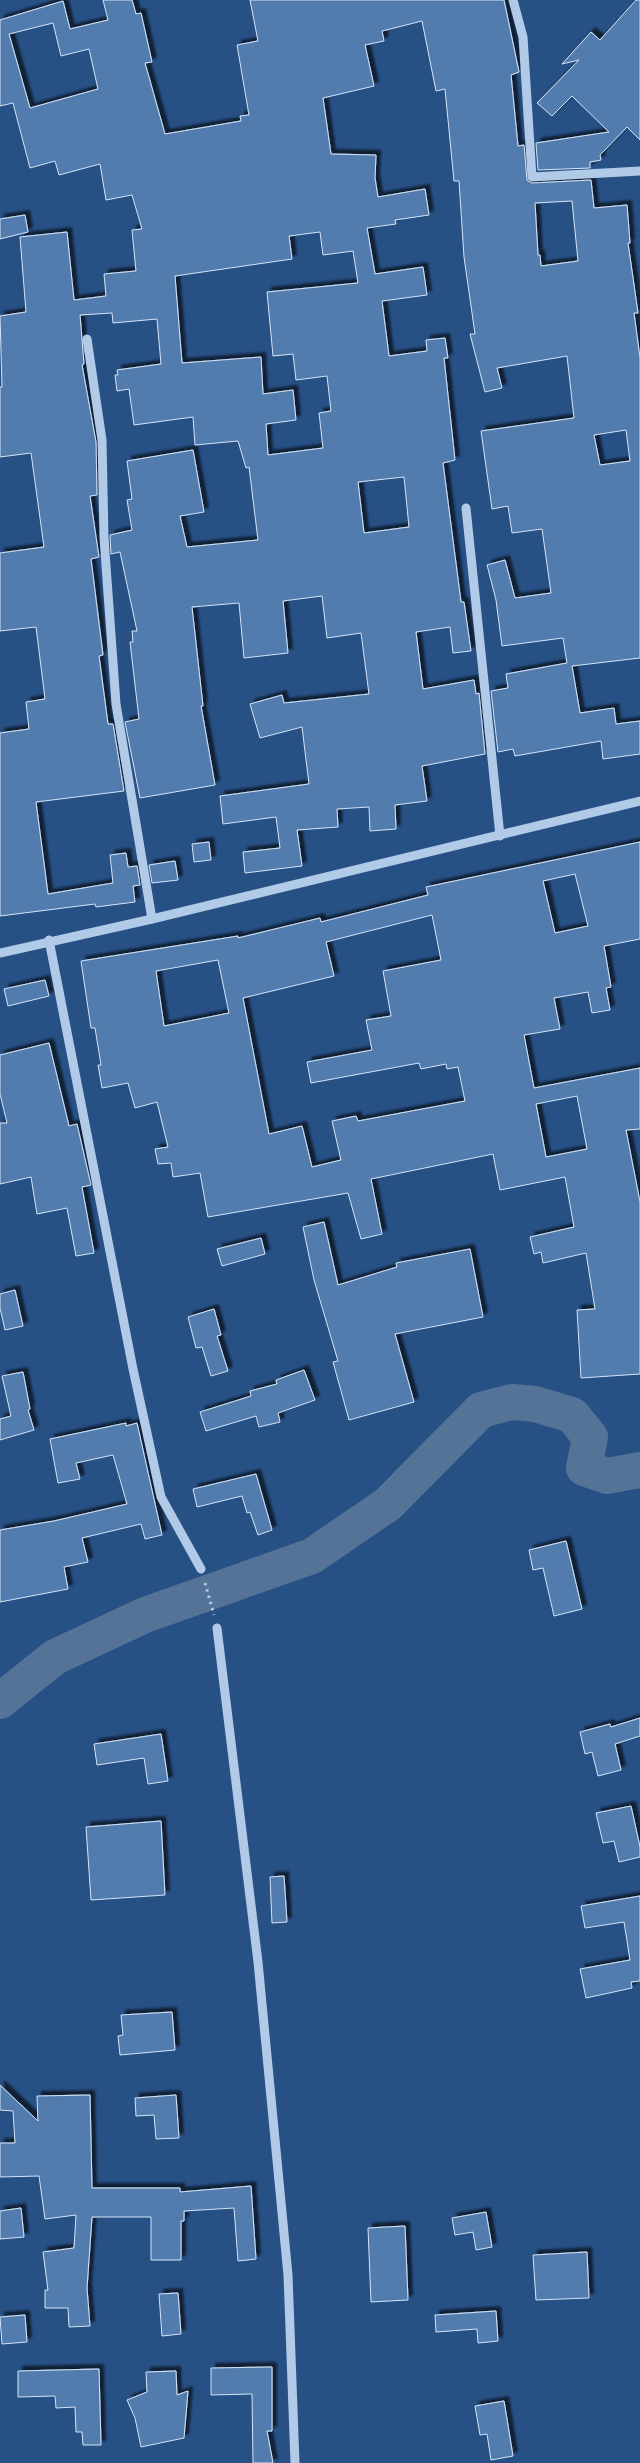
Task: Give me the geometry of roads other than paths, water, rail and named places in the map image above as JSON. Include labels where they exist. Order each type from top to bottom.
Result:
[{"type":"street","points":[[513,0],[524,37],[532,177],[640,171]]},
{"type":"street","points":[[87,339],[102,440],[104,538],[116,704],[152,919]]},
{"type":"street","points":[[466,508],[500,836]]},
{"type":"street","points":[[0,953],[49,940],[152,919],[640,801]]},
{"type":"street","points":[[49,940],[131,1360],[161,1497],[201,1569]]},
{"type":"street","points":[[217,1628],[258,1962],[285,2247],[295,2463]]},
{"type":"waterway","points":[[0,1701],[55,1657],[145,1615],[312,1556],[388,1504],[481,1410],[512,1402],[535,1404],[572,1415],[590,1437],[584,1468],[607,1476],[640,1470]]}]
